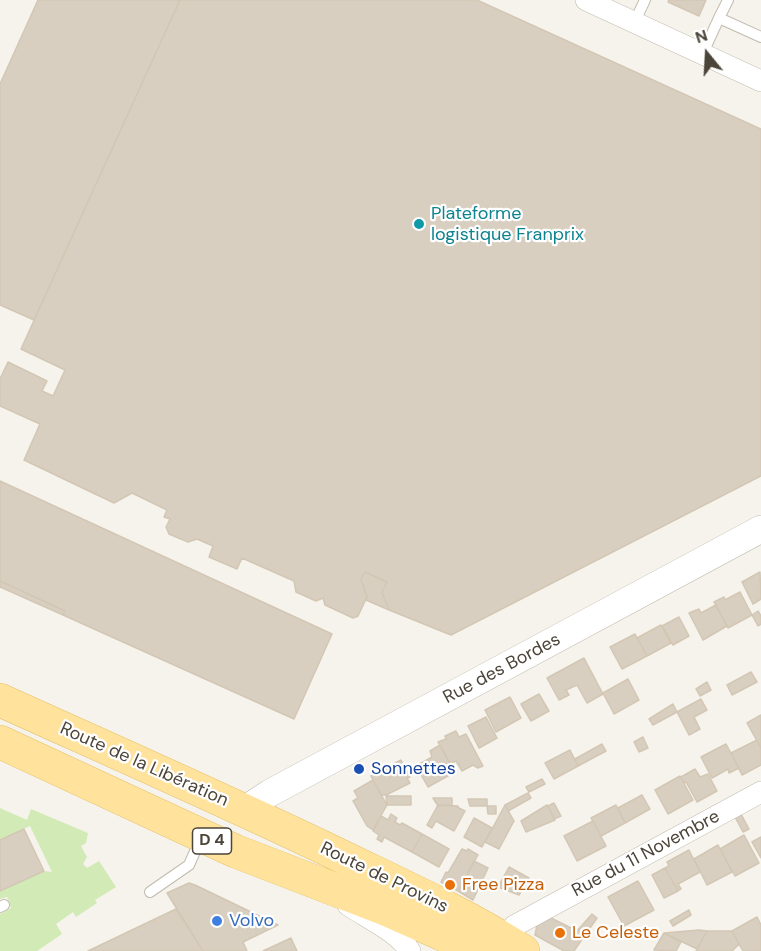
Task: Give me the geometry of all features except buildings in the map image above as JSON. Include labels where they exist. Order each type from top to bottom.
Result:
[{"type":"main road","name":"Route de la Libération","points":[[0,700],[244,810]]},
{"type":"main road","name":"Route de la Libération","points":[[0,726],[212,819],[238,814],[244,810]]},
{"type":"main road","name":"D 4","points":[[0,742],[202,836],[383,908],[419,940]]},
{"type":"main road","name":"Route de Provins","points":[[244,810],[401,886],[490,948]]},
{"type":"main road","name":"Route de Provins","points":[[419,940],[490,948]]},
{"type":"street","points":[[586,0],[761,81]]},
{"type":"street","name":"Rue des Bordes","points":[[244,810],[270,793],[761,530]]},
{"type":"street","name":"Rue du 11 Novembre","points":[[490,948],[514,926],[761,792]]},
{"type":"lane","points":[[634,23],[645,0]]},
{"type":"lane","points":[[702,55],[728,0]]},
{"type":"lane","points":[[719,18],[761,37]]},
{"type":"lane","points":[[150,892],[189,865],[202,836]]},
{"type":"green space","points":[[0,808],[27,820],[31,809],[88,833],[86,843],[81,846],[87,857],[83,864],[87,868],[99,861],[116,887],[95,900],[97,903],[76,917],[73,912],[56,924],[62,934],[37,951],[0,951],[0,914],[11,908],[7,897],[0,899],[0,891],[44,871],[52,872],[30,826],[0,840]]},
{"type":"place","name":"Plateforme logistique Franprix","points":[[419,224]]},
{"type":"place","name":"Sonnettes","points":[[359,769]]},
{"type":"place","name":"Free Pizza","points":[[450,885]]},
{"type":"place","name":"Volvo","points":[[217,921]]},
{"type":"place","name":"Le Celeste","points":[[560,933]]}]
